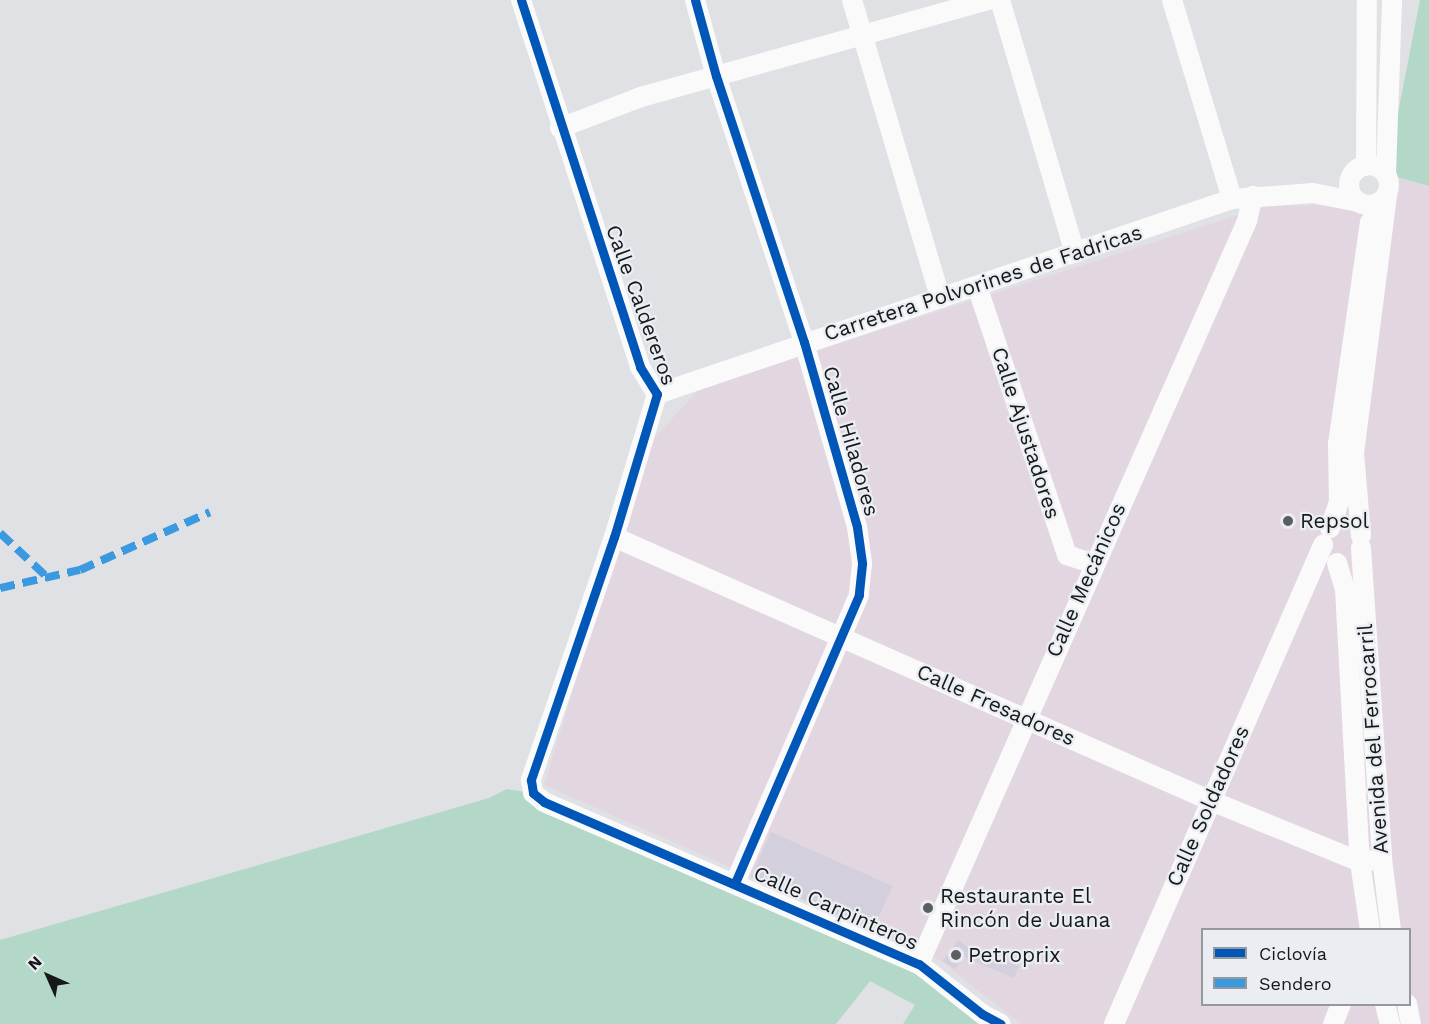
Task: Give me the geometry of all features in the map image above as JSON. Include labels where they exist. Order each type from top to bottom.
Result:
[{"type":"street","name":"Calle Caldereros","points":[[521,0],[560,128],[639,364],[657,394],[614,537],[531,780],[533,793]]},
{"type":"street","name":"Calle Hiladores","points":[[695,0],[716,76],[804,342],[857,526],[862,564],[859,595],[735,883]]},
{"type":"street","points":[[852,0],[940,298]]},
{"type":"street","points":[[560,128],[641,97],[989,0]]},
{"type":"street","points":[[1000,0],[1075,253]]},
{"type":"street","points":[[1172,0],[1232,199]]},
{"type":"street","points":[[1360,169],[1377,167],[1376,194],[1349,185],[1360,169],[1367,0]]},
{"type":"street","name":"Avenida del Ferrocarril","points":[[1391,928],[1382,859],[1354,453],[1392,0]]},
{"type":"street","name":"Carretera Polvorines de Fadricas","points":[[1313,193],[1360,169]]},
{"type":"street","name":"Carretera Polvorines de Fadricas","points":[[657,394],[804,342],[1232,199],[1313,193],[1376,194]]},
{"type":"street","name":"Avenida del Ferrocarril","points":[[1370,928],[1360,862],[1345,589],[1330,549],[1339,502],[1338,444],[1376,194]]},
{"type":"street","name":"Calle Mecánicos","points":[[919,964],[1093,564],[1247,221],[1253,196]]},
{"type":"street","name":"Calle Ajustadores","points":[[977,286],[1067,555],[1093,564]]},
{"type":"street","points":[[1347,524],[1361,542],[1355,559],[1330,549],[1347,524]]},
{"type":"street","name":"Calle Fresadores","points":[[614,537],[841,635],[1209,800],[1360,862]]},
{"type":"street","name":"Calle Soldadores","points":[[1114,1024],[1209,800],[1304,589],[1330,549]]},
{"type":"street","name":"Calle Carpinteros","points":[[533,793],[544,802],[919,964],[984,1019]]},
{"type":"street","points":[[1360,862],[1382,859]]},
{"type":"street","points":[[1333,1024],[1341,1006]]},
{"type":"street","points":[[1385,1006],[1390,1024]]},
{"type":"street","points":[[1407,1006],[1412,1024]]},
{"type":"street","points":[[984,1019],[1001,1024]]},
{"type":"shaded area","points":[[1386,174],[1429,186],[1429,1024],[1021,1024],[938,959],[544,785],[649,444],[700,388],[1266,206],[1353,205],[1387,194]]},
{"type":"green space","points":[[1420,0],[1429,0],[1429,186],[1386,174]]},
{"type":"green space","points":[[507,789],[533,793],[919,964],[985,1024],[903,1024],[915,1005],[870,981],[836,1024],[0,1024],[0,940],[489,798]]},
{"type":"building","points":[[771,832],[893,886],[873,931],[751,877]]},
{"type":"building","points":[[958,940],[978,955],[981,950],[1019,966],[1014,978],[964,957],[955,969],[943,961]]},
{"type":"marked path","points":[[0,588],[80,570],[210,512]]},
{"type":"marked path","points":[[0,533],[48,578]]},
{"type":"cycle path","points":[[521,0],[640,367],[657,394],[614,537],[531,780],[533,793],[544,802],[919,964],[982,1014],[1001,1024]]},
{"type":"cycle path","points":[[695,0],[716,76],[804,342],[857,527],[862,564],[859,595],[735,883]]},
{"type":"place","name":"Repsol","points":[[1288,521]]},
{"type":"place","name":"Restaurante El Rincón de Juana","points":[[928,908]]},
{"type":"place","name":"Petroprix","points":[[956,955]]}]
